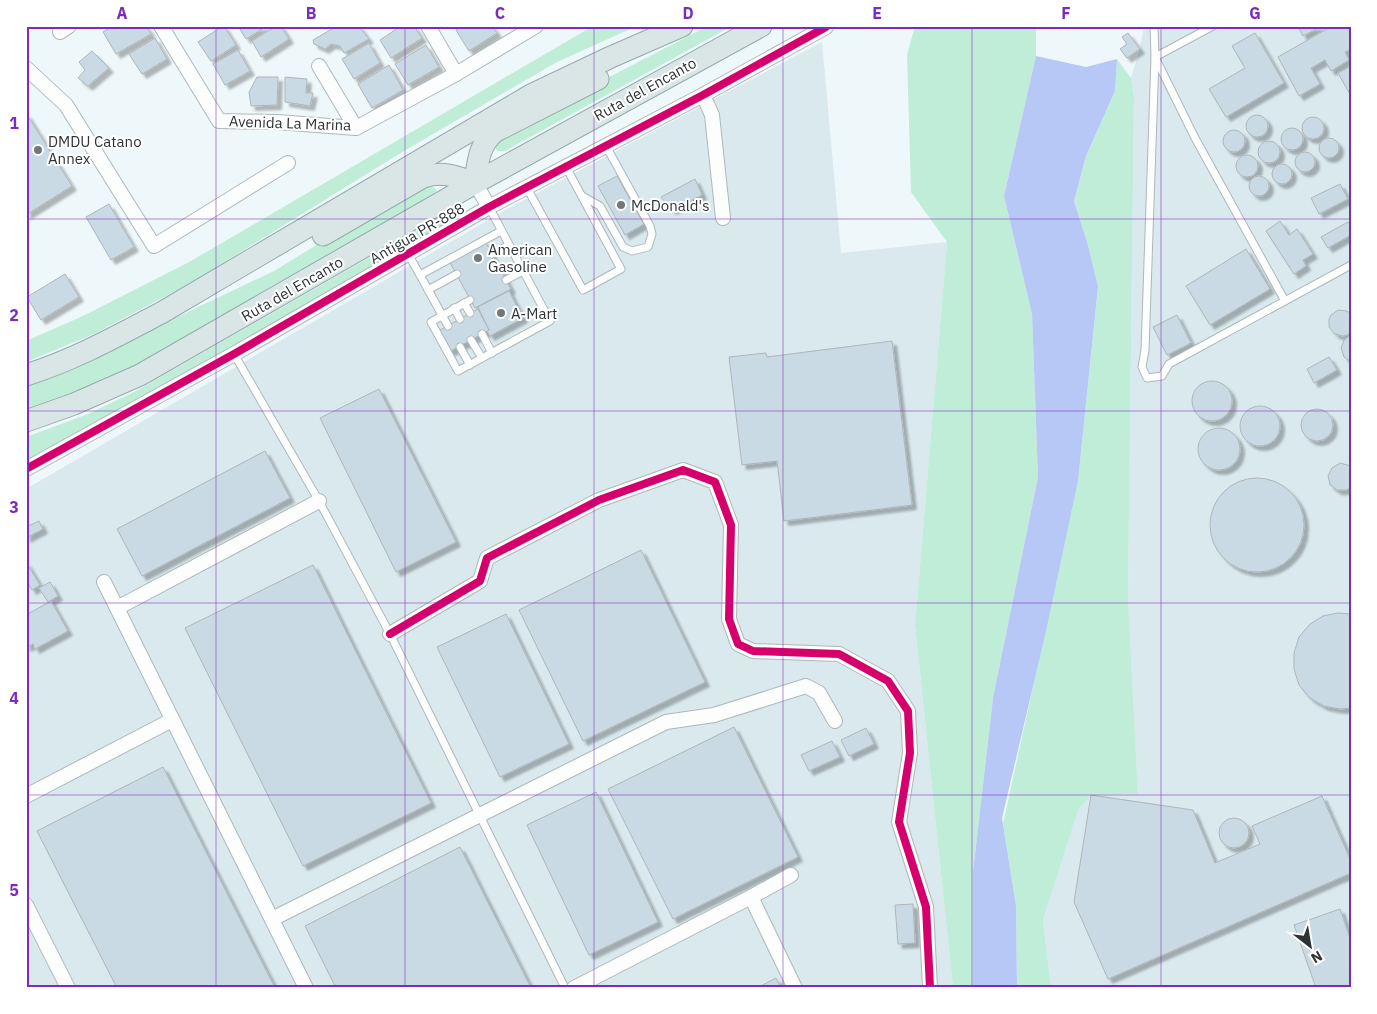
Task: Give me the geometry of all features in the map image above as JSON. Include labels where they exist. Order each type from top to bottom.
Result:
[{"type":"main road","points":[[26,375],[101,345],[212,283],[531,95],[611,56],[682,26]]},
{"type":"main road","points":[[212,283],[261,271],[423,177],[434,174],[452,175],[475,183],[480,150],[494,132],[645,54],[686,26]]},
{"type":"main road","name":"Ruta del Encanto","points":[[26,421],[74,404],[140,376],[475,183],[761,26]]},
{"type":"street","name":"Avenida La Marina","points":[[161,26],[219,120],[356,128],[456,74],[536,26]]},
{"type":"street","points":[[428,26],[456,74]]},
{"type":"street","name":"Antigua PR-888","points":[[26,469],[234,354],[489,207],[703,96],[826,27]]},
{"type":"street","points":[[319,66],[356,128]]},
{"type":"street","points":[[26,68],[66,105],[154,246],[288,163]]},
{"type":"street","points":[[703,96],[712,115],[722,218]]},
{"type":"street","points":[[475,183],[489,207]]},
{"type":"street","points":[[390,634],[480,581],[487,558],[599,500],[683,470],[715,482],[731,525],[729,619],[738,644],[753,651],[839,654],[888,681],[908,711],[910,753],[899,822],[926,907],[930,988]]},
{"type":"street","points":[[117,608],[319,501]]},
{"type":"street","points":[[104,582],[306,988]]},
{"type":"street","points":[[272,919],[666,722],[714,715],[806,686],[819,693],[835,721]]},
{"type":"street","points":[[26,796],[172,720]]},
{"type":"street","points":[[574,988],[791,875]]},
{"type":"street","points":[[751,897],[795,988]]},
{"type":"street","points":[[26,905],[68,988]]},
{"type":"lane","points":[[1154,26],[1155,57],[1145,350],[1142,366],[1146,378],[1162,376],[1169,364],[1351,265]]},
{"type":"lane","points":[[1155,57],[1213,26]]},
{"type":"lane","points":[[1155,57],[1195,138],[1285,301]]},
{"type":"lane","points":[[582,196],[600,206],[623,247],[632,251],[648,247],[652,234],[650,226],[606,146]]},
{"type":"lane","points":[[527,188],[583,290],[621,269],[566,167]]},
{"type":"lane","points":[[470,313],[467,301],[431,322],[458,371],[550,321],[489,207]]},
{"type":"lane","points":[[420,275],[502,231]]},
{"type":"lane","points":[[492,254],[509,245]]},
{"type":"lane","points":[[408,254],[448,326]]},
{"type":"lane","points":[[506,280],[523,271]]},
{"type":"lane","points":[[428,290],[456,274]]},
{"type":"lane","points":[[454,308],[460,319]]},
{"type":"lane","points":[[482,334],[492,352]]},
{"type":"lane","points":[[471,340],[482,358]]},
{"type":"lane","points":[[460,347],[470,365]]},
{"type":"lane","points":[[234,354],[319,501],[390,634],[565,988]]},
{"type":"shaded area","points":[[1144,26],[1351,26],[1351,988],[1051,988],[1043,920],[1078,809],[1091,795],[1138,794],[1128,597],[1134,98],[1131,78],[1140,49]]},
{"type":"shaded area","points":[[822,42],[841,253],[947,242],[915,625],[953,988],[26,988],[26,489],[509,208]]},
{"type":"green space","points":[[593,26],[637,26],[557,62],[404,151],[194,281],[94,334],[26,362],[26,341],[83,316],[191,261]]},
{"type":"green space","points":[[708,26],[732,26],[505,151],[497,151],[494,145],[499,134]]},
{"type":"green space","points":[[915,26],[1036,26],[1036,56],[1004,196],[1032,314],[1038,477],[993,698],[973,872],[973,988],[953,988],[915,625],[947,242],[911,192],[907,55]]},
{"type":"green space","points":[[1117,59],[1131,78],[1134,98],[1128,597],[1138,794],[1091,795],[1078,810],[1043,920],[1051,988],[1017,988],[1016,906],[1003,824],[1078,481],[1098,288],[1088,245],[1074,201],[1086,156],[1115,91]]},
{"type":"green space","points":[[427,185],[435,188],[437,191],[204,333],[147,364],[26,412],[26,384],[133,338],[274,271],[411,187]]},
{"type":"green space","points":[[459,206],[464,206],[466,210],[463,215],[142,399],[26,463],[26,437],[88,414],[136,391]]},
{"type":"water","points":[[1036,56],[1086,67],[1117,59],[1115,91],[1086,156],[1074,201],[1088,245],[1098,287],[1078,481],[1046,631],[1002,818],[1016,906],[1017,988],[973,988],[973,872],[993,698],[1038,477],[1032,314],[1004,196]]},
{"type":"building","points":[[112,26],[146,26],[151,34],[116,54],[103,32]]},
{"type":"building","points":[[223,26],[236,45],[211,61],[198,42]]},
{"type":"building","points":[[238,26],[267,26],[246,39]]},
{"type":"building","points":[[276,26],[281,26],[289,39],[261,57],[252,41]]},
{"type":"building","points":[[337,26],[359,26],[369,39],[344,53],[340,46],[331,44],[325,49],[314,44],[313,40]]},
{"type":"building","points":[[401,26],[414,26],[422,38],[391,58],[380,40]]},
{"type":"building","points":[[462,26],[492,26],[497,33],[469,51],[456,30]]},
{"type":"building","points":[[1298,26],[1320,26],[1320,27],[1303,36]]},
{"type":"building","points":[[1332,26],[1351,26],[1351,49],[1345,52],[1349,60],[1331,71],[1325,60],[1311,68],[1320,84],[1299,96],[1278,57]]},
{"type":"building","points":[[1128,33],[1140,49],[1127,58],[1120,49],[1127,44],[1122,37]]},
{"type":"building","points":[[1255,33],[1284,83],[1226,117],[1209,89],[1245,68],[1232,46]]},
{"type":"building","points":[[155,38],[167,59],[142,74],[129,54]]},
{"type":"building","points":[[369,43],[380,63],[354,79],[342,59]]},
{"type":"building","points":[[426,45],[439,67],[408,85],[395,64]]},
{"type":"building","points":[[238,50],[250,71],[225,85],[213,64]]},
{"type":"building","points":[[92,51],[109,68],[88,86],[78,78],[85,70],[79,62]]},
{"type":"building","points":[[389,65],[403,90],[372,108],[358,84]]},
{"type":"building","points":[[1351,66],[1351,96],[1338,73]]},
{"type":"building","points":[[257,77],[278,77],[277,105],[251,106],[249,92]]},
{"type":"building","points":[[285,77],[307,79],[306,93],[313,93],[310,106],[285,102]]},
{"type":"building","name":"DMDU Catano Annex","points":[[26,113],[72,186],[26,215]]},
{"type":"building","points":[[1257,115],[1265,118],[1268,126],[1265,134],[1257,137],[1249,134],[1246,126],[1249,118]]},
{"type":"building","points":[[1313,117],[1321,120],[1324,128],[1321,136],[1313,139],[1305,136],[1302,128],[1305,120]]},
{"type":"building","points":[[1292,128],[1300,131],[1303,139],[1300,147],[1292,150],[1284,147],[1281,139],[1284,131]]},
{"type":"building","points":[[1234,130],[1242,133],[1245,141],[1242,149],[1234,152],[1226,149],[1223,141],[1226,133]]},
{"type":"building","points":[[1329,138],[1336,141],[1339,148],[1336,155],[1329,158],[1322,155],[1319,148],[1322,141]]},
{"type":"building","points":[[1269,141],[1277,144],[1280,152],[1277,160],[1269,163],[1261,160],[1258,152],[1261,144]]},
{"type":"building","points":[[1305,152],[1312,155],[1315,162],[1312,169],[1305,172],[1298,169],[1295,162],[1298,155]]},
{"type":"building","points":[[1247,155],[1255,158],[1258,166],[1255,174],[1247,177],[1239,174],[1236,166],[1239,158]]},
{"type":"building","points":[[1282,164],[1289,167],[1292,174],[1289,181],[1282,184],[1275,181],[1272,174],[1275,167]]},
{"type":"building","name":"McDonald's","points":[[617,176],[644,224],[625,235],[598,186]]},
{"type":"building","points":[[1259,176],[1266,179],[1269,186],[1266,193],[1259,196],[1252,193],[1249,186],[1252,179]]},
{"type":"building","points":[[695,179],[702,195],[672,210],[661,197]]},
{"type":"building","points":[[1340,184],[1348,199],[1319,214],[1311,198]]},
{"type":"building","points":[[109,204],[134,247],[111,260],[86,217]]},
{"type":"building","points":[[1280,221],[1289,235],[1297,229],[1313,254],[1303,260],[1306,266],[1294,274],[1266,231]]},
{"type":"building","points":[[1348,222],[1351,226],[1351,235],[1328,248],[1321,237]]},
{"type":"building","points":[[485,241],[511,289],[475,308],[449,261]]},
{"type":"building","points":[[1246,249],[1270,289],[1210,325],[1186,286]]},
{"type":"building","points":[[65,274],[79,297],[41,320],[27,297]]},
{"type":"building","name":"A-Mart","points":[[509,291],[523,318],[490,336],[478,307]]},
{"type":"building","points":[[478,309],[489,330],[449,352],[438,331]]},
{"type":"building","points":[[1338,310],[1347,311],[1351,314],[1351,332],[1347,335],[1335,334],[1329,327],[1331,315]]},
{"type":"building","points":[[1177,315],[1191,343],[1167,355],[1153,327]]},
{"type":"building","points":[[1351,335],[1351,362],[1344,357],[1341,348],[1344,340]]},
{"type":"building","points":[[892,341],[912,505],[784,521],[777,461],[742,465],[729,357],[766,353],[767,357]]},
{"type":"building","points":[[1329,357],[1337,370],[1314,383],[1307,369]]},
{"type":"building","points":[[1212,381],[1226,387],[1232,401],[1226,415],[1212,421],[1198,415],[1192,401],[1198,387]]},
{"type":"building","points":[[379,389],[456,542],[396,572],[320,418]]},
{"type":"building","points":[[1260,406],[1274,412],[1280,426],[1274,440],[1260,446],[1246,440],[1240,426],[1246,412]]},
{"type":"building","points":[[1317,409],[1323,410],[1328,414],[1332,419],[1332,431],[1328,436],[1323,440],[1317,441],[1311,440],[1306,436],[1302,431],[1301,425],[1302,419],[1306,414],[1311,410]]},
{"type":"building","points":[[1223,428],[1231,431],[1237,437],[1240,449],[1237,461],[1231,467],[1215,470],[1207,467],[1201,461],[1198,445],[1201,437],[1207,431]]},
{"type":"building","points":[[265,451],[290,498],[142,576],[117,529]]},
{"type":"building","points":[[1340,463],[1351,466],[1351,488],[1346,490],[1337,490],[1330,485],[1328,476],[1332,468]]},
{"type":"building","points":[[1257,478],[1275,481],[1290,492],[1301,507],[1304,525],[1301,543],[1290,558],[1275,569],[1257,572],[1239,569],[1224,558],[1213,543],[1210,525],[1213,507],[1224,492],[1239,481]]},
{"type":"building","points":[[39,521],[43,529],[26,538],[26,527]]},
{"type":"building","points":[[641,550],[705,682],[583,741],[519,610]]},
{"type":"building","points":[[26,562],[40,585],[32,590],[26,580]]},
{"type":"building","points":[[313,565],[431,803],[303,866],[185,628]]},
{"type":"building","points":[[50,582],[58,596],[48,602],[39,588]]},
{"type":"building","points":[[51,601],[68,631],[35,649],[33,644],[26,647],[26,615]]},
{"type":"building","points":[[1338,613],[1351,614],[1351,708],[1340,709],[1324,706],[1310,698],[1299,685],[1294,669],[1294,653],[1299,637],[1310,624],[1323,616]]},
{"type":"building","points":[[506,614],[569,744],[500,777],[437,647]]},
{"type":"building","points":[[734,727],[798,857],[673,919],[608,789]]},
{"type":"building","points":[[866,728],[874,744],[849,756],[841,740]]},
{"type":"building","points":[[832,741],[840,757],[809,771],[801,755]]},
{"type":"building","points":[[163,767],[275,988],[117,988],[37,831]]},
{"type":"building","points":[[596,792],[658,922],[589,955],[527,825]]},
{"type":"building","points":[[1091,795],[1193,810],[1215,863],[1260,844],[1252,826],[1322,796],[1351,861],[1351,873],[1108,979],[1074,902]]},
{"type":"building","points":[[1234,818],[1245,822],[1249,833],[1245,844],[1234,848],[1223,844],[1219,833],[1223,822]]},
{"type":"building","points":[[460,847],[531,988],[336,988],[305,926]]},
{"type":"building","points":[[913,904],[915,943],[898,944],[895,905]]},
{"type":"building","points":[[1340,909],[1351,941],[1351,988],[1316,988],[1294,925]]},
{"type":"building","points":[[776,978],[781,988],[757,988]]},
{"type":"cycle path","points":[[26,469],[234,354],[489,207],[703,95],[826,27]]},
{"type":"cycle path","points":[[390,634],[480,581],[487,558],[599,500],[683,470],[715,482],[731,525],[729,619],[738,644],[753,651],[839,654],[888,681],[908,711],[910,753],[899,822],[926,907],[930,988]]},
{"type":"place","name":"DMDU Catano Annex","points":[[38,150]]},
{"type":"place","name":"McDonald's","points":[[621,205]]},
{"type":"place","name":"American Gasoline","points":[[478,258]]},
{"type":"place","name":"A-Mart","points":[[501,313]]}]
